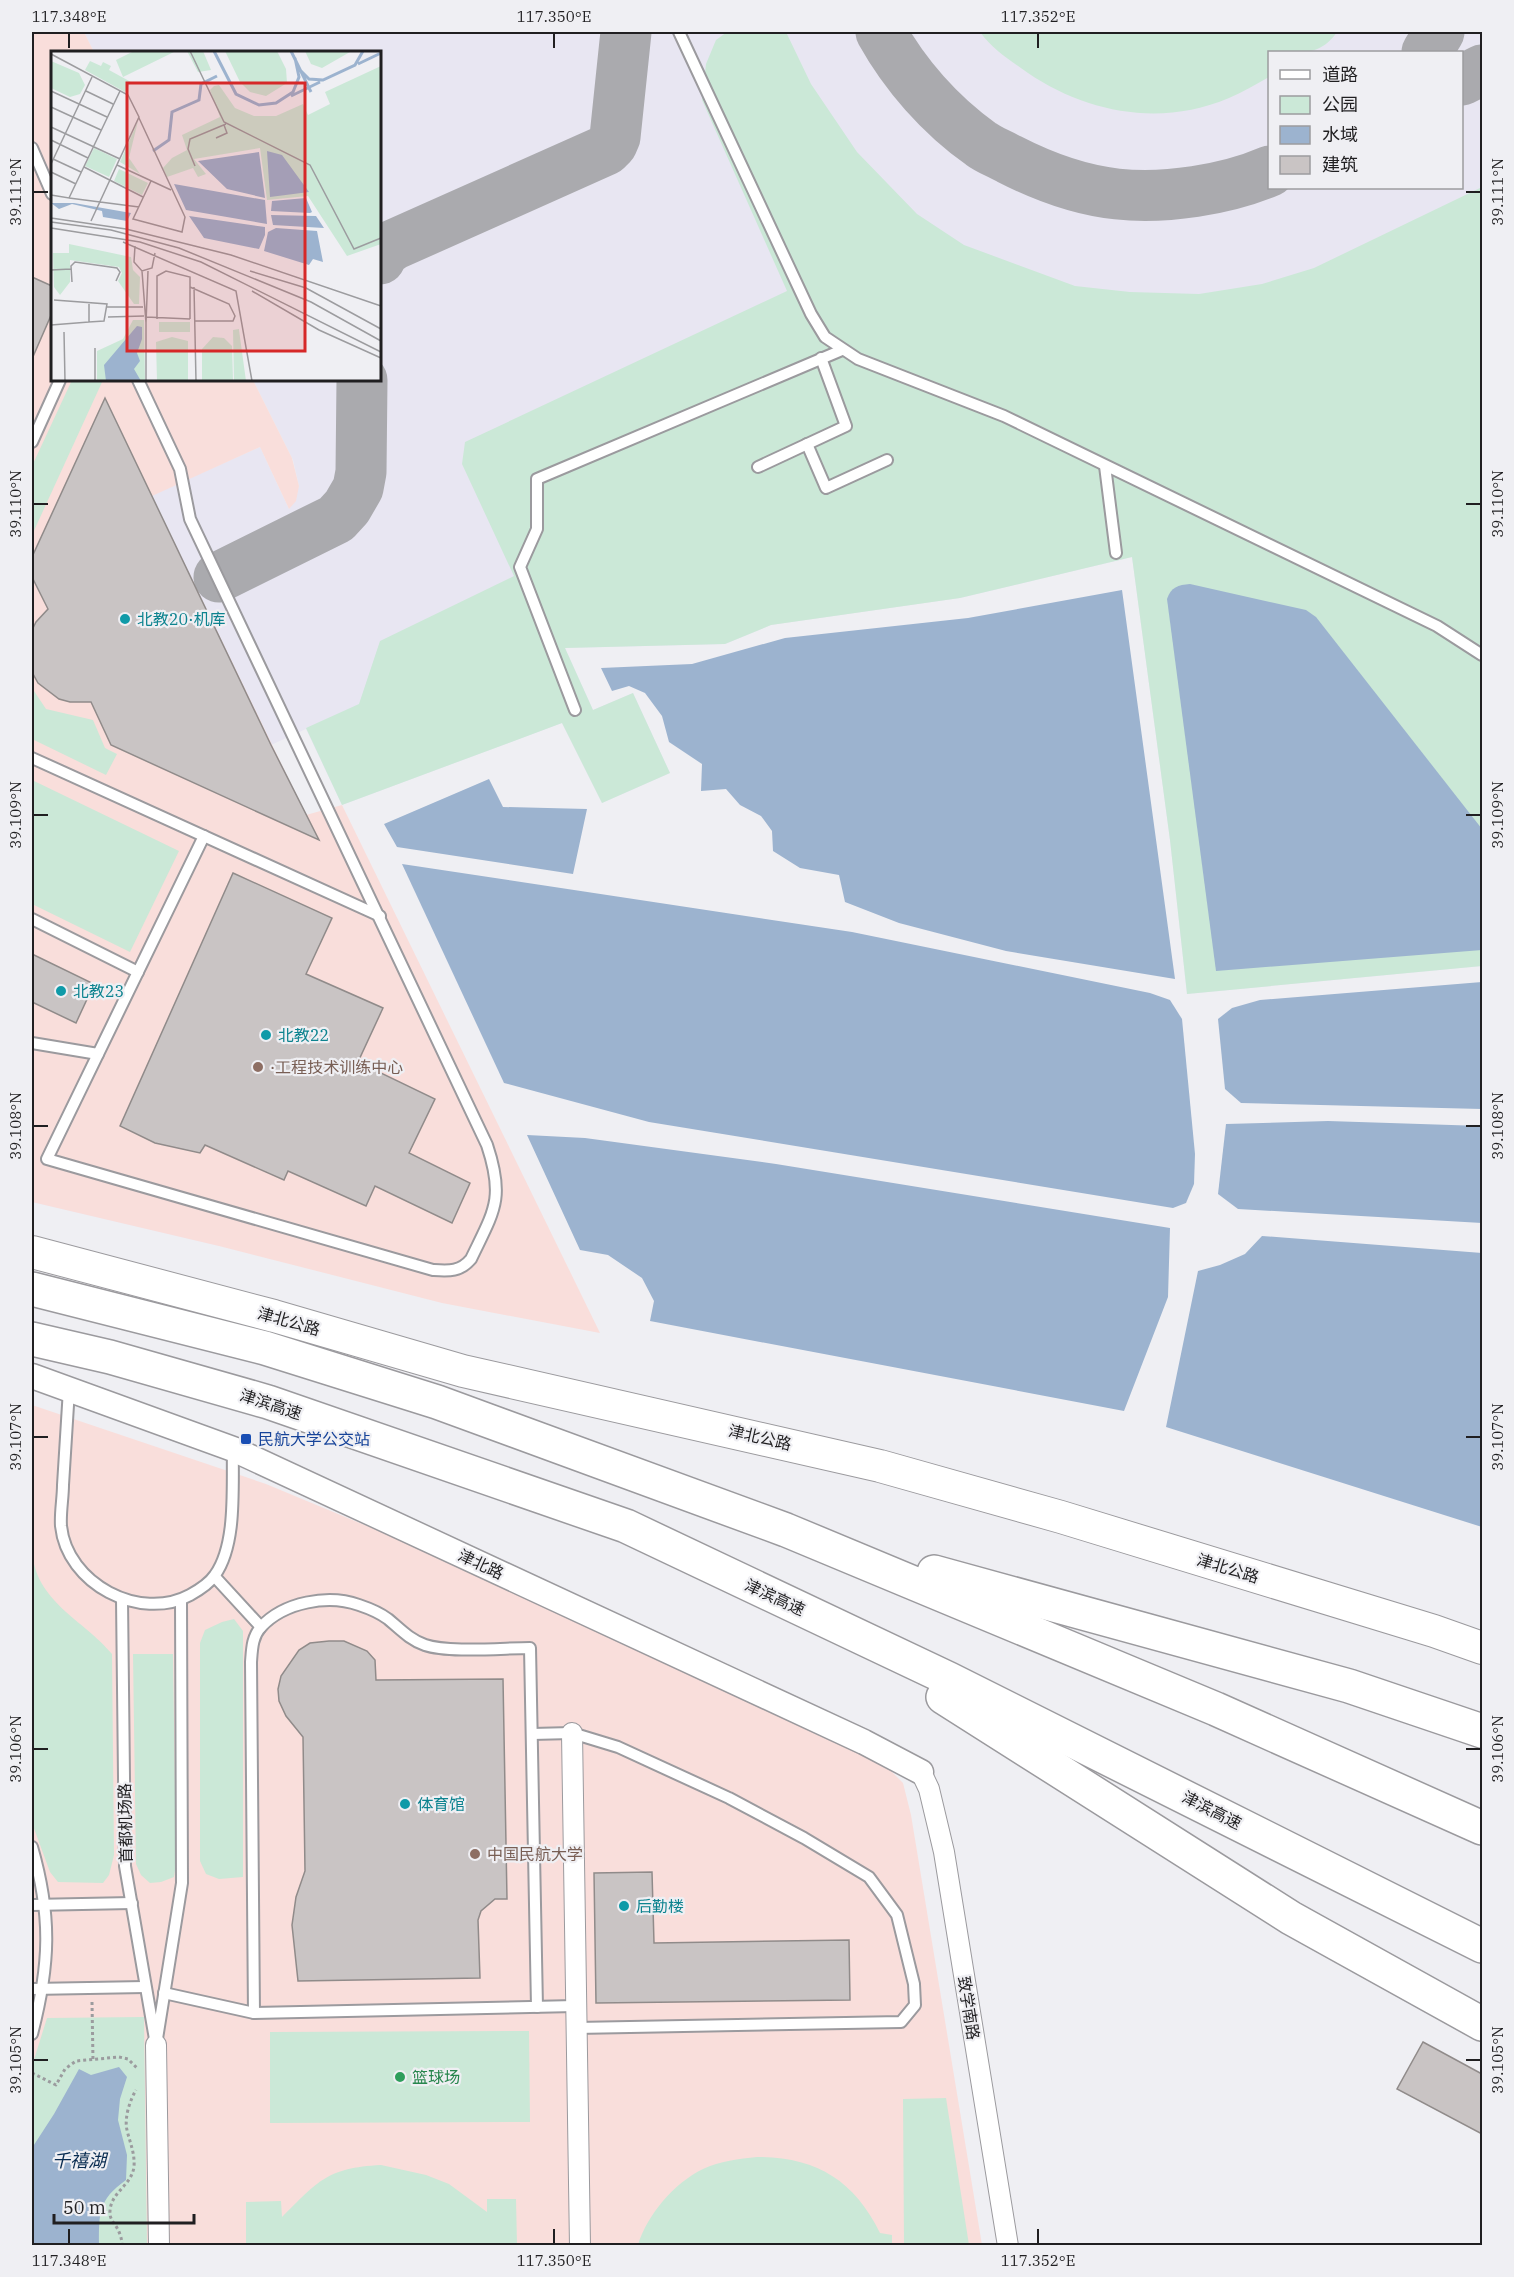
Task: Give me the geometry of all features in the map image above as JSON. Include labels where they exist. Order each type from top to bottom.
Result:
[{"type":"highway","points":[[32,1289],[265,1348],[437,1402],[786,1530],[1216,1710],[1482,1828]]},
{"type":"highway","name":"津滨高速","points":[[32,1338],[110,1357],[268,1402],[627,1526],[949,1679],[1482,1946]]},
{"type":"highway","points":[[786,1530],[963,1581],[1349,1686],[1482,1731]]},
{"type":"highway","points":[[807,1612],[1291,1918],[1482,2024]]},
{"type":"main road","name":"津北公路","points":[[32,1241],[282,1307],[478,1364],[879,1453],[1060,1505],[1482,1635]]},
{"type":"main road","name":"津北公路","points":[[32,1252],[274,1316],[463,1371],[880,1466],[1061,1517],[1434,1631],[1482,1648]]},
{"type":"street","name":"津北路","points":[[32,1376],[233,1449],[864,1742],[921,1772]]},
{"type":"street","points":[[572,1733],[580,2246]]},
{"type":"street","name":"致学南路","points":[[921,1772],[929,1789],[944,1852],[1008,2246]]},
{"type":"street","name":"首都机场路","points":[[156,2045],[159,2246]]},
{"type":"lane","points":[[679,32],[811,314],[825,337],[858,359],[1004,416],[1437,626],[1482,655]]},
{"type":"lane","points":[[32,148],[51,192]]},
{"type":"lane","points":[[575,710],[520,567],[537,529],[537,479],[842,350]]},
{"type":"lane","points":[[758,467],[846,426],[821,358]]},
{"type":"lane","points":[[32,442],[60,381]]},
{"type":"lane","points":[[138,381],[180,469],[190,519],[482,1134],[497,1181],[495,1208],[471,1259],[465,1266],[453,1271],[434,1270],[47,1159],[204,836]]},
{"type":"lane","points":[[807,444],[826,488],[887,460]]},
{"type":"lane","points":[[1105,466],[1116,553]]},
{"type":"lane","points":[[32,758],[380,916]]},
{"type":"lane","points":[[32,919],[138,972]]},
{"type":"lane","points":[[32,1043],[98,1054]]},
{"type":"lane","points":[[69,1389],[61,1526],[71,1556],[86,1576],[103,1591],[122,1599],[155,1604],[181,1600],[200,1590],[215,1577],[225,1556],[229,1538],[233,1449]]},
{"type":"lane","points":[[215,1577],[261,1627]]},
{"type":"lane","name":"首都机场路","points":[[122,1599],[125,1866],[156,2045]]},
{"type":"lane","name":"首都机场路","points":[[156,2045],[182,1882],[181,1600]]},
{"type":"lane","points":[[254,2013],[251,1662],[253,1642],[261,1627],[279,1614],[305,1602],[333,1600],[358,1604],[386,1617],[405,1635],[426,1645],[448,1648],[530,1648],[537,2007]]},
{"type":"lane","points":[[532,1734],[572,1733],[618,1748],[729,1798],[804,1838],[869,1877],[897,1915],[914,1984],[915,2005],[901,2022],[576,2028]]},
{"type":"lane","points":[[32,1847],[44,1905],[47,1947],[37,1989],[32,2034]]},
{"type":"lane","points":[[32,1905],[132,1903]]},
{"type":"lane","points":[[37,1989],[145,1987]]},
{"type":"lane","points":[[164,1993],[254,2013],[575,2006]]},
{"type":"path","points":[[92,1988],[93,2061]]},
{"type":"path","points":[[32,2073],[56,2085],[71,2063],[119,2057],[128,2059],[140,2073]]},
{"type":"path","points":[[122,2246],[120,2233],[110,2219],[110,2210],[112,2198],[129,2182],[133,2170],[134,2156],[126,2128],[133,2096],[141,2083]]},
{"type":"shaded area","points":[[32,32],[84,32],[94,51],[51,51],[51,381],[254,381],[292,458],[299,486],[296,501],[289,509],[260,447],[152,496],[306,815],[342,805],[600,1333],[442,1303],[219,1246],[32,1202]]},
{"type":"shaded area","points":[[84,32],[1482,32],[1482,966],[1187,994],[1170,840],[1132,557],[960,598],[771,625],[725,644],[565,648],[593,710],[633,693],[670,773],[602,803],[562,723],[342,805],[306,729],[271,745],[152,495],[260,447],[289,509],[299,486],[293,460],[254,381],[381,381],[381,51],[94,51]]},
{"type":"shaded area","name":"中国民航大学","points":[[32,1405],[266,1484],[552,1603],[881,1761],[903,1783],[911,1815],[982,2245],[32,2245]]},
{"type":"green space","points":[[727,32],[786,32],[811,84],[857,152],[917,214],[964,245],[1075,286],[1130,292],[1199,294],[1262,284],[1314,268],[1482,187],[1482,966],[1187,994],[1170,840],[1132,557],[960,598],[771,625],[725,644],[565,648],[593,710],[633,693],[670,773],[602,803],[562,723],[342,805],[306,728],[359,704],[380,641],[514,576],[462,464],[465,442],[787,291],[702,100],[706,64],[716,40]]},
{"type":"green space","points":[[980,32],[1337,32],[1323,46],[1315,50],[1268,51],[1268,78],[1229,98],[1203,107],[1177,112],[1151,113],[1125,111],[1075,98],[1028,73],[990,44]]},
{"type":"green space","points":[[72,381],[103,381],[32,535],[32,466]]},
{"type":"green space","points":[[32,688],[46,709],[93,720],[105,748],[117,754],[106,775],[32,739]]},
{"type":"green space","points":[[32,780],[179,851],[130,952],[32,904]]},
{"type":"green space","points":[[32,1550],[35,1568],[51,1597],[112,1654],[114,1855],[109,1875],[103,1883],[58,1882],[50,1872],[32,1823]]},
{"type":"green space","points":[[234,1619],[243,1631],[243,1877],[219,1879],[206,1874],[200,1861],[200,1643],[205,1630]]},
{"type":"green space","points":[[133,1654],[173,1654],[176,1864],[174,1877],[161,1882],[150,1883],[141,1875],[136,1864]]},
{"type":"green space","points":[[144,2017],[147,2245],[32,2246],[32,2066],[47,2018]]},
{"type":"green space","name":"篮球场","points":[[529,2031],[530,2122],[270,2123],[270,2032]]},
{"type":"green space","points":[[946,2098],[969,2245],[904,2245],[903,2099]]},
{"type":"green space","points":[[757,2157],[797,2161],[831,2175],[858,2199],[880,2233],[892,2235],[892,2245],[638,2245],[655,2211],[672,2191],[692,2175],[709,2166]]},
{"type":"green space","points":[[381,2165],[426,2175],[449,2184],[487,2212],[487,2199],[516,2199],[517,2245],[246,2245],[246,2202],[281,2201],[282,2217],[305,2194],[335,2173]]},
{"type":"water","points":[[1190,584],[1306,610],[1316,617],[1482,829],[1482,950],[1216,971],[1167,599],[1176,587]]},
{"type":"water","points":[[1122,590],[1175,979],[1006,951],[899,923],[845,902],[839,875],[800,868],[773,851],[772,831],[761,816],[740,805],[726,789],[701,791],[702,764],[669,742],[662,716],[645,693],[629,686],[612,691],[601,668],[692,664],[785,638],[968,618]]},
{"type":"water","points":[[489,779],[503,807],[587,809],[573,874],[397,847],[384,824]]},
{"type":"water","points":[[402,864],[852,932],[1150,993],[1170,1000],[1182,1019],[1195,1154],[1194,1184],[1186,1203],[1173,1208],[649,1122],[504,1083]]},
{"type":"water","points":[[1482,982],[1482,1109],[1241,1103],[1225,1089],[1218,1019],[1232,1008],[1260,1000]]},
{"type":"water","points":[[1328,1121],[1482,1126],[1482,1223],[1238,1209],[1218,1194],[1226,1124]]},
{"type":"water","points":[[527,1135],[585,1138],[776,1164],[1170,1228],[1168,1297],[1124,1411],[650,1321],[654,1301],[642,1278],[608,1255],[580,1250]]},
{"type":"water","points":[[1262,1236],[1482,1253],[1482,1527],[1166,1427],[1198,1271],[1220,1265],[1245,1254]]},
{"type":"water","name":"千禧湖","points":[[119,2067],[127,2077],[120,2099],[118,2120],[127,2155],[126,2180],[110,2194],[102,2208],[99,2245],[32,2245],[32,2148],[79,2069],[91,2075]]},
{"type":"building","points":[[32,277],[51,286],[51,315],[32,359]]},
{"type":"building","name":"北教20·机库","points":[[105,398],[271,745],[319,840],[111,745],[91,702],[70,702],[59,699],[38,683],[32,672],[32,630],[48,609],[32,577],[32,557]]},
{"type":"building","name":"北教22","points":[[233,873],[332,918],[306,974],[383,1008],[358,1062],[435,1099],[409,1153],[470,1183],[452,1223],[375,1186],[366,1206],[288,1171],[284,1180],[205,1145],[200,1153],[155,1143],[120,1126]]},
{"type":"building","name":"北教23","points":[[32,954],[94,984],[76,1023],[32,1002]]},
{"type":"building","name":"体育馆","points":[[344,1641],[367,1651],[375,1660],[376,1680],[503,1679],[507,1899],[495,1899],[481,1911],[478,1920],[480,1978],[298,1981],[292,1925],[296,1897],[305,1871],[303,1737],[286,1716],[279,1701],[278,1689],[281,1676],[299,1650],[310,1643]]},
{"type":"building","name":"后勤楼","points":[[652,1872],[654,1943],[849,1940],[850,2000],[596,2003],[594,1873]]},
{"type":"building","points":[[1423,2042],[1482,2074],[1482,2134],[1397,2089]]},
{"type":"taxiway","points":[[381,257],[383,252],[393,245],[606,150],[615,137],[626,32]]},
{"type":"taxiway","points":[[881,32],[912,79],[966,133],[991,150],[1062,181],[1103,192],[1155,195],[1215,188],[1268,172]]},
{"type":"taxiway","points":[[1428,51],[1439,32]]},
{"type":"taxiway","points":[[1463,80],[1482,70]]},
{"type":"taxiway","points":[[219,577],[336,519],[347,507],[358,488],[361,472],[362,381]]},
{"type":"place","name":"北教20·机库","points":[[125,619]]},
{"type":"place","name":"北教23","points":[[61,991]]},
{"type":"place","name":"北教22","points":[[266,1035]]},
{"type":"place","name":"·工程技术训练中心","points":[[258,1067]]},
{"type":"place","name":"民航大学公交站","points":[[246,1439]]},
{"type":"place","name":"体育馆","points":[[405,1804]]},
{"type":"place","name":"中国民航大学","points":[[475,1854]]},
{"type":"place","name":"后勤楼","points":[[624,1906]]},
{"type":"place","name":"篮球场","points":[[400,2077]]}]
